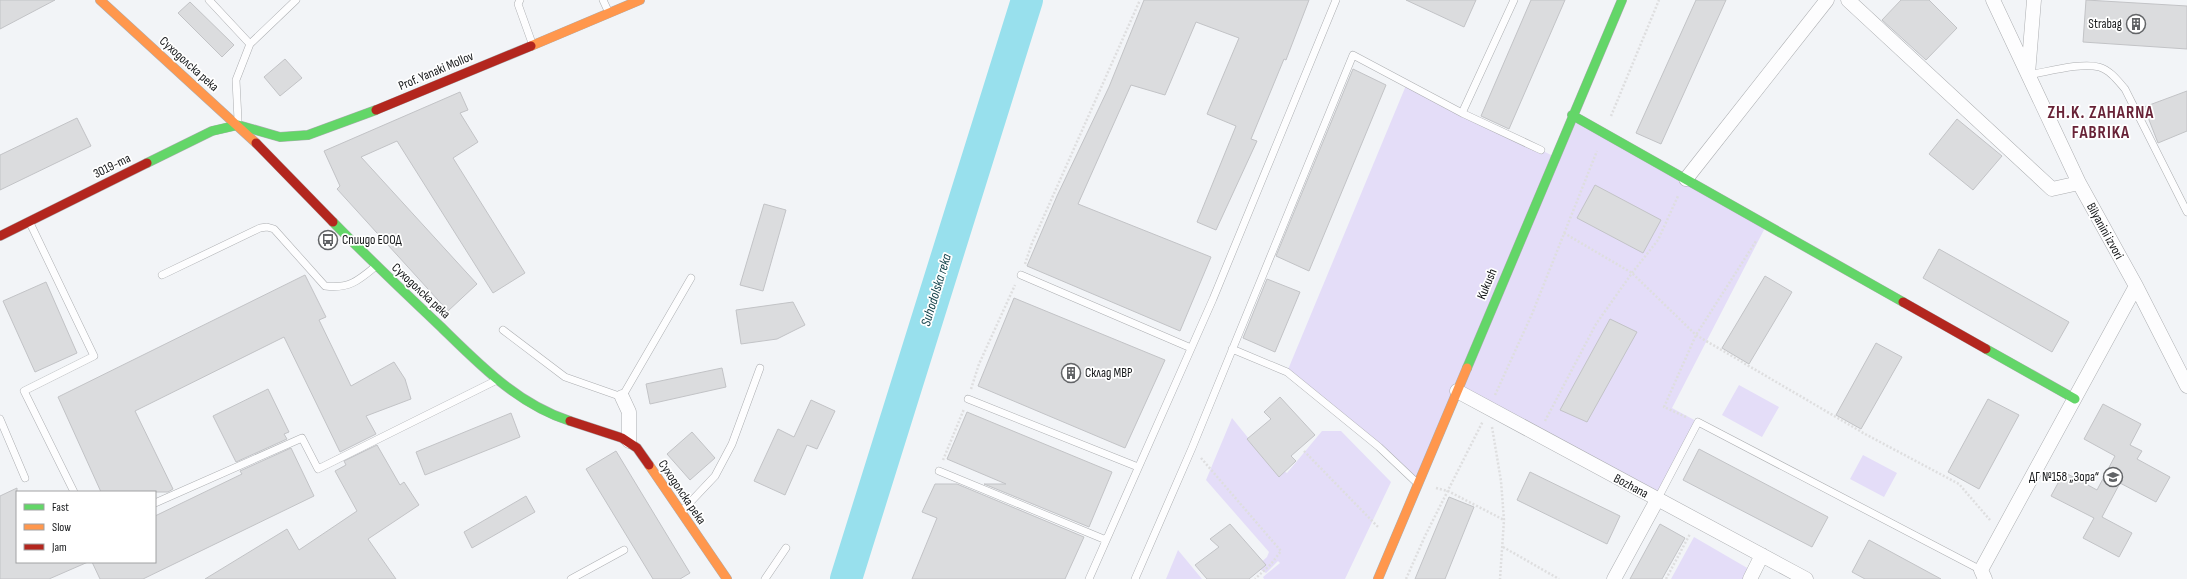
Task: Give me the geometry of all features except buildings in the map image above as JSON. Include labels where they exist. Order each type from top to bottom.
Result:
[{"type":"street","name":"Суходолска река","points":[[100,0],[238,125],[376,266],[497,380],[533,406],[551,415],[629,442],[637,448],[723,578]]},
{"type":"street","name":"Prof. Yanaki Mollov","points":[[238,125],[280,137],[308,135],[371,112],[640,0]]},
{"type":"street","name":"Kukush","points":[[1378,579],[1572,115],[1622,0]]},
{"type":"street","points":[[1686,179],[1827,0]]},
{"type":"street","points":[[1848,0],[2052,189],[2079,183]]},
{"type":"street","name":"Bilyanini izvori","points":[[1993,0],[2079,183],[2136,286],[2187,386]]},
{"type":"street","name":"Bilyanini izvori","points":[[2001,0],[2002,19]]},
{"type":"street","name":"Bilyanini izvori","points":[[2028,74],[2034,0]]},
{"type":"street","points":[[1572,115],[2075,399]]},
{"type":"street","name":"3019-та","points":[[0,236],[212,130],[238,125]]},
{"type":"street","points":[[1983,574],[2001,533],[2136,286]]},
{"type":"street","name":"Bozhana","points":[[1457,391],[1806,579]]},
{"type":"street","points":[[622,397],[629,412],[629,442]]},
{"type":"street","points":[[1614,579],[1657,500]]},
{"type":"street","points":[[1750,579],[1762,556]]},
{"type":"lane","points":[[209,0],[250,44]]},
{"type":"lane","points":[[238,125],[236,80],[250,44],[296,0]]},
{"type":"lane","points":[[520,0],[518,4],[533,45]]},
{"type":"lane","points":[[603,0],[609,13]]},
{"type":"lane","points":[[1089,579],[1191,348],[1336,0]]},
{"type":"lane","points":[[1462,113],[1514,0]]},
{"type":"lane","points":[[1135,579],[1192,448],[1302,184],[1353,55],[1462,113],[1541,150]]},
{"type":"lane","points":[[2028,74],[2086,66],[2100,67],[2115,77],[2125,89],[2187,212]]},
{"type":"lane","points":[[29,222],[94,356],[24,392],[74,491]]},
{"type":"lane","points":[[162,275],[260,228],[267,227],[274,229],[325,286],[340,288],[356,282],[376,266]]},
{"type":"lane","points":[[1021,275],[1191,348]]},
{"type":"lane","points":[[503,330],[565,377],[622,397],[691,278]]},
{"type":"lane","points":[[1232,349],[1287,372],[1379,447],[1418,483]]},
{"type":"lane","points":[[680,513],[715,476],[732,444],[760,368]]},
{"type":"lane","points":[[156,503],[302,438],[318,469],[497,380]]},
{"type":"lane","points":[[968,398],[1138,467]]},
{"type":"lane","points":[[0,419],[25,478]]},
{"type":"lane","points":[[1657,500],[1698,422],[1983,574]]},
{"type":"lane","points":[[938,471],[1106,540]]},
{"type":"lane","points":[[765,579],[786,548]]},
{"type":"lane","points":[[571,579],[624,550]]},
{"type":"path","points":[[938,471],[968,398],[982,357],[1011,292],[1021,275],[1032,243],[1140,0]]},
{"type":"path","points":[[1406,579],[1489,409],[1532,314],[1659,0]]},
{"type":"path","points":[[1538,435],[1596,324],[1632,273],[1658,240],[1686,179]]},
{"type":"path","points":[[1698,422],[1664,407],[1696,335],[1767,224]]},
{"type":"path","points":[[1564,233],[1632,273],[1696,335],[1864,434],[1959,484],[2001,533]]},
{"type":"path","points":[[1489,409],[1501,481],[1504,520],[1500,579]]},
{"type":"path","points":[[1192,448],[1282,551],[1255,579]]},
{"type":"path","points":[[1304,451],[1393,543]]},
{"type":"path","points":[[1448,491],[1504,520]]},
{"type":"path","points":[[1666,579],[1697,521]]},
{"type":"path","points":[[1503,547],[1560,579]]},
{"type":"shaded area","points":[[1407,83],[1555,157],[1572,115],[1767,224],[1672,408],[1698,422],[1657,500],[1457,391],[1418,483],[1287,372]]},
{"type":"shaded area","points":[[1739,385],[1779,407],[1762,437],[1722,415]]},
{"type":"shaded area","points":[[1232,418],[1267,461],[1287,473],[1322,431],[1341,431],[1391,482],[1345,579],[1264,579],[1263,577],[1280,563],[1278,561],[1266,573],[1256,567],[1267,557],[1269,552],[1206,480]]},
{"type":"shaded area","points":[[1863,455],[1897,473],[1884,497],[1850,479]]},
{"type":"shaded area","points":[[1694,537],[1749,569],[1744,579],[1671,579]]},
{"type":"shaded area","points":[[1178,550],[1202,579],[1166,579]]},
{"type":"waterway","name":"Suhodolska reka","points":[[846,579],[1027,0]]},
{"type":"traffic: fast","points":[[1467,368],[1622,0]]},
{"type":"traffic: fast","points":[[147,163],[212,131],[238,125],[280,137],[308,135],[376,110]]},
{"type":"traffic: fast","points":[[1572,115],[1903,302]]},
{"type":"traffic: fast","points":[[333,222],[484,368],[516,393],[533,404],[551,414],[570,421]]},
{"type":"traffic: fast","points":[[1986,349],[2075,399]]},
{"type":"traffic: slow","points":[[100,0],[256,143]]},
{"type":"traffic: slow","points":[[531,46],[640,0]]},
{"type":"traffic: slow","points":[[1378,579],[1467,368]]},
{"type":"traffic: slow","points":[[649,465],[727,579]]},
{"type":"traffic: jam","points":[[376,110],[531,46]]},
{"type":"traffic: jam","points":[[256,143],[333,222]]},
{"type":"traffic: jam","points":[[0,236],[147,163]]},
{"type":"traffic: jam","points":[[1903,302],[1986,349]]},
{"type":"traffic: jam","points":[[570,421],[622,438],[637,448],[649,465]]},
{"type":"place","name":"Strabag","points":[[2136,24]]},
{"type":"place","name":"Спиидо ЕООД","points":[[328,240]]},
{"type":"place","name":"Склад МВР","points":[[1071,373]]},
{"type":"place","name":"ДГ №158 „Зора“","points":[[2113,477]]},
{"type":"district","name":"ZH.K. ZAHARNA FABRIKA","points":[[2101,123]]}]
